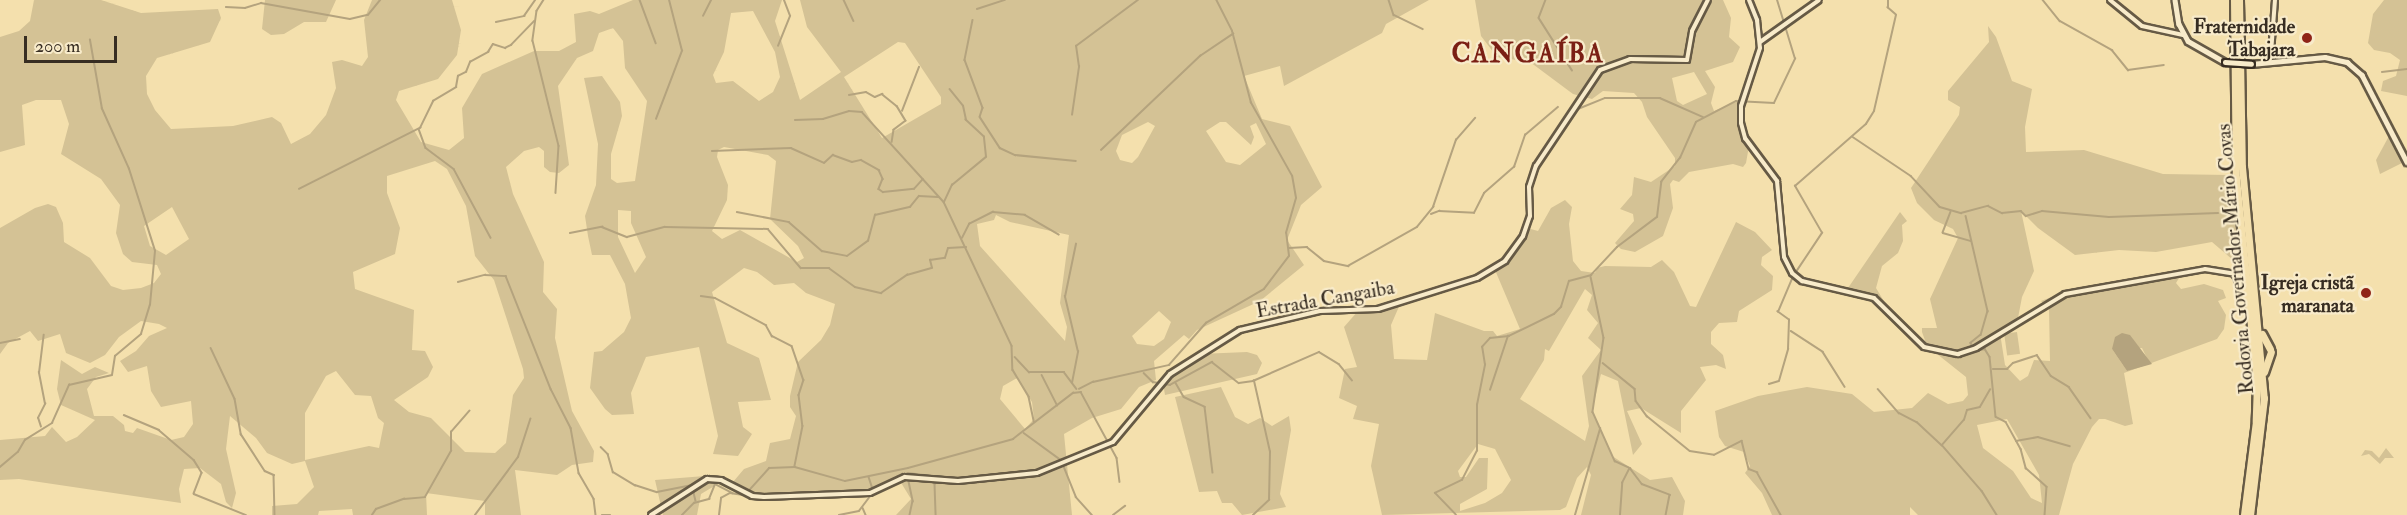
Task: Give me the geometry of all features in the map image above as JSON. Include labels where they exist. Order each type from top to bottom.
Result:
[{"type":"highway","name":"Rodovia Governador Mário Covas","points":[[2234,0],[2234,116],[2242,246],[2240,270],[2254,352],[2256,422],[2244,515]]},
{"type":"highway","name":"Rodovia Governador Mário Covas","points":[[2239,0],[2240,131],[2263,381],[2263,420],[2250,515]]},
{"type":"highway","points":[[2254,352],[2240,270],[2249,269],[2255,302]]},
{"type":"highway","points":[[2253,282],[2263,341],[2270,351],[2264,368],[2263,381]]},
{"type":"highway","points":[[2264,368],[2274,361]]},
{"type":"main road","points":[[2175,0],[2183,35],[2205,54],[2225,62],[2251,64],[2332,58],[2354,66],[2362,75],[2407,162]]},
{"type":"street","name":"Estrada Cangaiba","points":[[651,515],[707,479],[722,480],[752,496],[870,493],[905,477],[958,481],[1037,474],[1113,442],[1170,374],[1240,330],[1320,311],[1378,309],[1457,286],[1489,272],[1505,261],[1523,236],[1530,216],[1530,180],[1538,162],[1597,74],[1606,66],[1630,58],[1687,60],[1692,31],[1708,0]]},
{"type":"street","points":[[1749,0],[1757,20],[1760,42],[1741,106],[1741,123],[1745,138],[1779,186],[1787,266],[1808,284],[1880,301],[1919,343],[1933,351],[1950,354],[1969,351],[2065,294],[2205,269],[2240,270]]},
{"type":"street","points":[[1760,42],[1819,0]]},
{"type":"street","points":[[2110,0],[2142,26],[2183,35]]},
{"type":"street","points":[[2275,0],[2271,52],[2275,63]]},
{"type":"street","points":[[2264,63],[2271,52]]},
{"type":"shaded area","points":[[34,0],[101,0],[141,13],[218,9],[221,18],[210,42],[157,58],[146,76],[147,94],[155,110],[171,129],[233,126],[272,117],[281,123],[291,144],[310,134],[326,115],[336,88],[332,62],[342,60],[362,66],[368,57],[364,20],[372,0],[452,0],[461,30],[457,55],[438,79],[399,91],[396,100],[421,142],[449,150],[464,138],[462,108],[482,74],[534,51],[559,51],[576,42],[574,14],[590,11],[599,14],[633,0],[782,0],[775,21],[800,100],[841,72],[807,27],[800,0],[1429,0],[1386,24],[1382,33],[1284,86],[1280,66],[1244,76],[1262,119],[1290,126],[1322,187],[1301,205],[1287,240],[1304,265],[1260,301],[1197,330],[1189,339],[1184,335],[1154,361],[1156,380],[1139,387],[1121,409],[1092,418],[1064,434],[1072,515],[896,515],[911,499],[900,481],[893,481],[877,489],[757,494],[741,493],[721,482],[701,494],[697,515],[663,515],[655,480],[717,475],[733,482],[744,469],[766,461],[770,443],[790,439],[796,416],[790,407],[790,396],[798,362],[821,340],[830,325],[835,304],[806,293],[794,283],[774,285],[757,272],[744,268],[712,292],[727,343],[759,358],[771,400],[738,402],[743,427],[752,434],[738,456],[713,454],[718,436],[699,347],[646,357],[631,393],[634,414],[612,415],[605,409],[590,388],[594,352],[602,351],[624,332],[631,318],[625,284],[610,255],[592,255],[588,236],[585,216],[596,185],[598,144],[584,78],[602,76],[620,102],[622,116],[611,154],[611,179],[617,183],[635,181],[647,101],[625,68],[623,41],[613,28],[599,33],[593,51],[577,58],[558,86],[569,165],[559,173],[550,172],[544,167],[544,151],[539,147],[524,151],[506,167],[513,194],[544,262],[543,292],[557,309],[555,338],[572,411],[594,451],[593,462],[572,465],[557,475],[515,470],[521,515],[485,515],[485,501],[426,493],[427,515],[353,515],[352,509],[319,511],[318,515],[272,515],[272,506],[297,504],[314,487],[305,461],[292,464],[267,453],[256,438],[230,416],[226,449],[236,493],[232,508],[226,502],[221,484],[200,468],[184,469],[179,489],[181,503],[19,479],[0,480],[0,440],[45,436],[52,427],[66,442],[77,437],[95,420],[61,405],[57,389],[61,360],[82,374],[95,367],[109,373],[96,377],[87,389],[94,416],[113,416],[124,425],[125,431],[133,433],[137,428],[171,440],[184,437],[193,424],[191,401],[161,407],[151,391],[147,366],[128,372],[120,361],[136,351],[149,336],[167,328],[159,324],[141,321],[119,337],[105,355],[90,363],[66,353],[60,334],[38,341],[30,331],[8,343],[0,354],[0,228],[35,208],[48,204],[56,207],[63,223],[64,242],[90,258],[111,286],[123,290],[141,288],[154,283],[161,274],[157,265],[132,262],[123,254],[116,233],[120,205],[101,179],[61,154],[69,124],[61,100],[36,100],[22,105],[25,145],[0,152],[0,37],[19,31],[30,21]],"holes":[[[753,11],[775,52],[780,77],[773,92],[759,101],[733,81],[716,83],[713,75],[724,52],[731,13]],[[898,42],[905,43],[941,97],[941,104],[882,138],[844,77]],[[1148,122],[1155,126],[1138,157],[1132,163],[1120,160],[1116,151],[1122,135]],[[1220,122],[1226,122],[1251,145],[1254,137],[1250,126],[1256,123],[1266,144],[1240,165],[1226,162],[1206,131]],[[724,147],[768,155],[776,161],[770,219],[798,246],[804,258],[797,262],[740,230],[722,239],[712,231],[727,200],[728,185],[717,157],[718,150]],[[435,161],[447,169],[466,206],[475,256],[494,280],[523,369],[524,378],[513,395],[506,443],[495,453],[465,452],[431,418],[409,412],[394,400],[428,377],[433,367],[425,351],[412,350],[414,310],[355,289],[353,272],[395,254],[400,228],[387,193],[387,176]],[[172,207],[189,239],[166,255],[150,246],[144,226]],[[618,210],[631,211],[631,223],[646,257],[635,273],[618,237]],[[996,215],[1010,222],[1069,235],[1060,303],[1067,327],[1065,341],[980,246],[977,224],[994,220]],[[1159,311],[1171,322],[1164,339],[1154,346],[1137,344],[1132,336]],[[336,371],[355,395],[371,396],[378,418],[384,423],[379,448],[369,446],[305,460],[305,413],[326,376]],[[1017,378],[1032,402],[1034,419],[1025,429],[1000,399],[1003,386]]]},
{"type":"shaded area","points":[[265,0],[336,0],[326,22],[304,22],[284,34],[271,35],[262,29]]},
{"type":"shaded area","points":[[1475,0],[1723,0],[1731,18],[1729,37],[1740,47],[1733,62],[1705,71],[1715,87],[1711,103],[1714,111],[1741,100],[1741,129],[1749,146],[1746,163],[1743,167],[1733,164],[1689,172],[1679,182],[1673,180],[1670,184],[1673,208],[1663,236],[1635,252],[1621,249],[1615,243],[1634,221],[1633,214],[1620,209],[1632,195],[1634,177],[1651,182],[1675,166],[1675,158],[1647,117],[1642,102],[1634,93],[1603,91],[1592,99],[1573,94],[1530,62],[1497,57],[1481,36]],"holes":[[[1694,72],[1707,94],[1683,105],[1677,101],[1672,78]]]},
{"type":"shaded area","points":[[2384,0],[2407,0],[2407,96],[2381,91],[2383,81],[2396,76],[2400,60],[2390,53],[2374,50],[2368,43],[2373,14]]},
{"type":"shaded area","points":[[1988,26],[1996,37],[2012,81],[2032,89],[2025,127],[2026,152],[2084,150],[2163,174],[2229,175],[2240,258],[2233,260],[2212,242],[2156,252],[2119,250],[2075,255],[2038,228],[2021,211],[2034,271],[2022,297],[2018,318],[2000,333],[2005,365],[2020,381],[2028,376],[2034,360],[2050,361],[2049,309],[2041,301],[2078,287],[2184,270],[2176,283],[2181,289],[2204,284],[2223,290],[2226,298],[2218,301],[2226,315],[2224,329],[2217,339],[2124,373],[2133,424],[2125,426],[2099,419],[2092,427],[2073,464],[2059,515],[1918,515],[1910,507],[1910,515],[1772,515],[1762,493],[1745,473],[1750,466],[1744,452],[1725,446],[1719,437],[1715,411],[1758,396],[1807,387],[1852,394],[1874,412],[1912,408],[1928,393],[1948,404],[1963,401],[1968,395],[1966,377],[1927,346],[1922,332],[1922,328],[1937,328],[1930,299],[1958,238],[1953,229],[1934,220],[1917,203],[1911,188],[1959,115],[1960,107],[1948,100],[1948,91],[1989,42]],"holes":[[[2142,348],[2149,362],[2127,371],[2112,349]],[[2007,419],[2039,475],[2042,503],[2031,498],[2013,471],[1983,448],[1977,425]]]},
{"type":"shaded area","points":[[2389,136],[2404,162],[2380,174],[2376,160]]},
{"type":"shaded area","points":[[1565,200],[1572,207],[1569,224],[1573,261],[1581,271],[1595,273],[1597,268],[1605,266],[1651,267],[1662,260],[1674,272],[1690,306],[1696,307],[1736,222],[1755,232],[1772,250],[1762,257],[1761,265],[1773,276],[1772,290],[1739,311],[1737,322],[1719,323],[1711,332],[1711,344],[1723,355],[1726,369],[1716,365],[1700,367],[1706,380],[1681,411],[1681,433],[1641,408],[1627,411],[1642,444],[1633,455],[1618,381],[1601,374],[1592,410],[1612,456],[1650,480],[1672,477],[1685,501],[1683,515],[1581,515],[1591,475],[1587,467],[1577,478],[1566,507],[1560,510],[1382,515],[1371,466],[1379,424],[1353,419],[1357,406],[1339,398],[1345,369],[1357,367],[1344,327],[1358,311],[1401,302],[1391,325],[1394,359],[1427,360],[1435,313],[1484,331],[1493,331],[1497,336],[1520,329],[1495,270],[1527,228],[1538,231],[1551,208]],"holes":[[[1585,289],[1592,295],[1587,310],[1598,323],[1588,338],[1601,350],[1582,376],[1589,426],[1585,441],[1520,399],[1544,360],[1545,349],[1549,351]],[[1478,444],[1495,449],[1511,480],[1502,493],[1485,503],[1460,511],[1460,504],[1487,489],[1488,458],[1479,458],[1466,477],[1460,477],[1458,471]]]},
{"type":"shaded area","points":[[1900,212],[1907,221],[1902,225],[1903,241],[1898,253],[1882,266],[1876,288],[1885,303],[1874,295],[1848,288]]},
{"type":"shaded area","points":[[2017,332],[2020,354],[2007,356],[2004,334]]},
{"type":"shaded area","points":[[2122,333],[2130,335],[2152,364],[2127,371],[2112,349],[2115,337]]},
{"type":"shaded area","points":[[1247,352],[1257,355],[1262,363],[1257,374],[1165,395],[1163,383],[1189,368],[1200,354]]},
{"type":"shaded area","points":[[1221,387],[1235,417],[1248,424],[1260,418],[1272,426],[1289,416],[1291,430],[1280,494],[1286,507],[1242,515],[1232,503],[1222,503],[1217,491],[1199,492],[1175,397]]},
{"type":"shaded area","points":[[2386,448],[2394,458],[2385,458],[2380,464],[2369,454],[2361,456],[2365,450],[2372,451],[2379,458]]},
{"type":"waterway","points":[[226,7],[245,8],[261,3],[350,19],[368,15],[380,0]]},
{"type":"waterway","points":[[496,22],[524,16],[535,0]]},
{"type":"waterway","points":[[544,0],[537,11],[533,41],[559,146],[556,193]]},
{"type":"waterway","points":[[640,0],[656,43]]},
{"type":"waterway","points":[[656,119],[682,51],[669,0]]},
{"type":"waterway","points":[[703,16],[711,0]]},
{"type":"waterway","points":[[778,46],[790,16],[784,0]]},
{"type":"waterway","points":[[844,0],[854,21]]},
{"type":"waterway","points":[[977,9],[1005,0]]},
{"type":"waterway","points":[[1072,115],[1079,67],[1076,46],[1138,0]]},
{"type":"waterway","points":[[1079,389],[1093,382],[1169,365],[1206,323],[1264,289],[1289,256],[1286,233],[1296,198],[1292,176],[1251,103],[1232,31],[1216,0]]},
{"type":"waterway","points":[[1389,0],[1394,15],[1423,29]]},
{"type":"waterway","points":[[1546,0],[1539,18],[1572,70]]},
{"type":"waterway","points":[[1456,515],[1435,493],[1462,480],[1477,451],[1477,405],[1485,365],[1482,347],[1490,338],[1509,336],[1554,314],[1561,307],[1569,281],[1591,275],[1617,247],[1657,217],[1661,182],[1680,158],[1696,122],[1736,101],[1774,103],[1795,59],[1777,0]]},
{"type":"waterway","points":[[1796,272],[1822,233],[1795,186],[1866,124],[1874,111],[1896,15],[1888,8],[1888,0]]},
{"type":"waterway","points":[[2043,0],[2060,21],[2112,50],[2128,70],[2164,65]]},
{"type":"waterway","points":[[973,20],[965,60],[983,108],[980,117],[1000,148],[1015,155],[1076,161]]},
{"type":"waterway","points":[[299,189],[420,128],[433,101],[456,87],[458,76],[466,72],[470,62],[488,52],[493,44],[505,48],[511,45],[534,21]]},
{"type":"waterway","points":[[1101,150],[1200,56],[1233,34]]},
{"type":"waterway","points":[[0,467],[18,452],[25,440],[52,423],[69,385],[112,375],[115,356],[141,334],[150,305],[155,251],[129,169],[102,109],[90,40]]},
{"type":"waterway","points":[[902,111],[919,67]]},
{"type":"waterway","points":[[2382,72],[2407,69]]},
{"type":"waterway","points":[[944,202],[952,185],[986,157],[984,137],[966,120],[963,106],[950,90]]},
{"type":"waterway","points":[[849,95],[866,92],[875,97],[882,94],[897,106],[906,121],[894,130],[892,142]]},
{"type":"waterway","points":[[1578,109],[1605,98],[1660,98],[1703,117]]},
{"type":"waterway","points":[[1431,214],[1439,211],[1474,213],[1484,193],[1514,167],[1525,135],[1558,107]]},
{"type":"waterway","points":[[795,120],[823,119],[849,111],[862,112],[944,202],[1012,346],[1013,370],[1029,397],[1034,421]]},
{"type":"waterway","points":[[1289,248],[1307,247],[1324,261],[1348,266],[1417,227],[1433,207],[1456,140],[1475,118]]},
{"type":"waterway","points":[[419,129],[426,148],[454,169],[491,238]]},
{"type":"waterway","points":[[1853,137],[1911,176],[1940,207],[1961,213],[1988,206],[2002,213],[2021,211],[2026,216],[2042,211],[2109,217],[2218,213]]},
{"type":"waterway","points":[[712,151],[791,148],[824,163],[833,155],[852,162],[861,160],[879,170],[883,179],[879,189],[883,192],[914,189],[923,179]]},
{"type":"waterway","points":[[737,212],[789,222],[822,251],[847,256],[868,241],[875,215],[910,207],[919,196],[938,197]]},
{"type":"waterway","points":[[962,238],[969,224],[993,212],[1025,215],[1059,235]]},
{"type":"waterway","points":[[1951,212],[1943,233],[1971,241]]},
{"type":"waterway","points":[[1966,216],[1988,311],[1981,335],[1971,343],[1975,351],[1985,349],[1990,357],[1996,417],[2006,422],[2021,449],[2026,468],[2047,487],[2045,515]]},
{"type":"waterway","points":[[570,233],[602,227],[627,237],[665,227],[768,229],[801,268],[829,268],[855,287],[881,293],[907,275],[932,268],[930,260],[945,258],[948,248],[966,247]]},
{"type":"waterway","points":[[1072,383],[1078,352],[1065,297],[1076,244]]},
{"type":"waterway","points":[[458,282],[485,275],[506,276],[551,389],[571,428],[579,473],[594,499],[596,515]]},
{"type":"waterway","points":[[1591,277],[1604,338],[1593,412],[1615,461],[1630,468],[1642,484],[1670,495],[1666,515]]},
{"type":"waterway","points":[[1769,384],[1779,381],[1788,349],[1789,320],[1778,312],[1793,277]]},
{"type":"waterway","points":[[701,296],[715,298],[766,325],[772,336],[792,346],[804,380],[799,395],[803,426],[795,466]]},
{"type":"waterway","points":[[1791,331],[1823,352],[1845,387]]},
{"type":"waterway","points":[[41,427],[38,418],[45,404],[39,373],[44,335]]},
{"type":"waterway","points":[[1490,390],[1508,336]]},
{"type":"waterway","points":[[0,343],[20,339]]},
{"type":"waterway","points":[[211,348],[235,399],[241,434],[265,471],[274,475],[275,515]]},
{"type":"waterway","points":[[1144,373],[1153,382],[1170,385],[1212,362],[1239,383],[1253,381],[1319,352],[1339,364],[1352,380]]},
{"type":"waterway","points":[[1993,369],[2007,369],[2013,363],[2037,355],[2051,376],[2069,387],[2091,418]]},
{"type":"waterway","points":[[1015,357],[1029,372],[1064,372],[1077,389]]},
{"type":"waterway","points":[[1603,363],[1635,389],[1636,401],[1647,416],[1690,451],[1714,455],[1742,441],[1749,469],[1757,472],[1781,515]]},
{"type":"waterway","points":[[1042,375],[1057,405]]},
{"type":"waterway","points":[[1253,515],[1269,500],[1270,452],[1254,381]]},
{"type":"waterway","points":[[1176,383],[1184,397],[1205,407],[1213,473]]},
{"type":"waterway","points":[[1878,389],[1899,413],[1917,422],[1942,445],[1982,491],[1997,515]]},
{"type":"waterway","points":[[1942,445],[1964,420],[1967,410],[1980,407],[1990,390]]},
{"type":"waterway","points":[[1081,392],[1117,458],[1120,482]]},
{"type":"waterway","points":[[719,515],[721,498],[730,493],[745,495],[769,468],[795,467],[845,481],[908,468],[1013,439],[1073,393],[1081,392]]},
{"type":"waterway","points":[[372,515],[376,509],[404,499],[425,497],[451,451],[451,432],[469,411]]},
{"type":"waterway","points":[[124,415],[159,430],[194,460],[202,473],[194,494],[246,515]]},
{"type":"waterway","points":[[475,515],[518,457],[530,419]]},
{"type":"waterway","points":[[1575,515],[1600,429]]},
{"type":"waterway","points":[[1024,433],[1061,460]]},
{"type":"waterway","points":[[2016,441],[2038,437],[2070,446]]},
{"type":"waterway","points":[[601,447],[608,454],[613,472],[635,485],[657,492],[689,486]]},
{"type":"waterway","points":[[1063,464],[1076,497],[1092,515]]},
{"type":"waterway","points":[[1620,515],[1622,483],[1629,469]]},
{"type":"waterway","points":[[908,473],[924,475],[935,484],[936,515]]},
{"type":"waterway","points":[[869,477],[873,489]]},
{"type":"waterway","points":[[908,477],[913,501],[910,515]]},
{"type":"waterway","points":[[682,515],[694,503],[709,499],[715,484],[733,493]]},
{"type":"waterway","points":[[693,489],[696,501]]},
{"type":"waterway","points":[[839,515],[859,511],[872,494]]},
{"type":"waterway","points":[[1113,515],[1125,506]]},
{"type":"waterway","points":[[863,508],[866,515]]},
{"type":"waterway","points":[[602,515],[610,515]]},
{"type":"place","name":"Fraternidade Tabajara","points":[[2307,38]]},
{"type":"place","name":"Igreja cristã maranata","points":[[2366,293]]},
{"type":"district","name":"CANGAÍBA","points":[[1528,55]]}]
